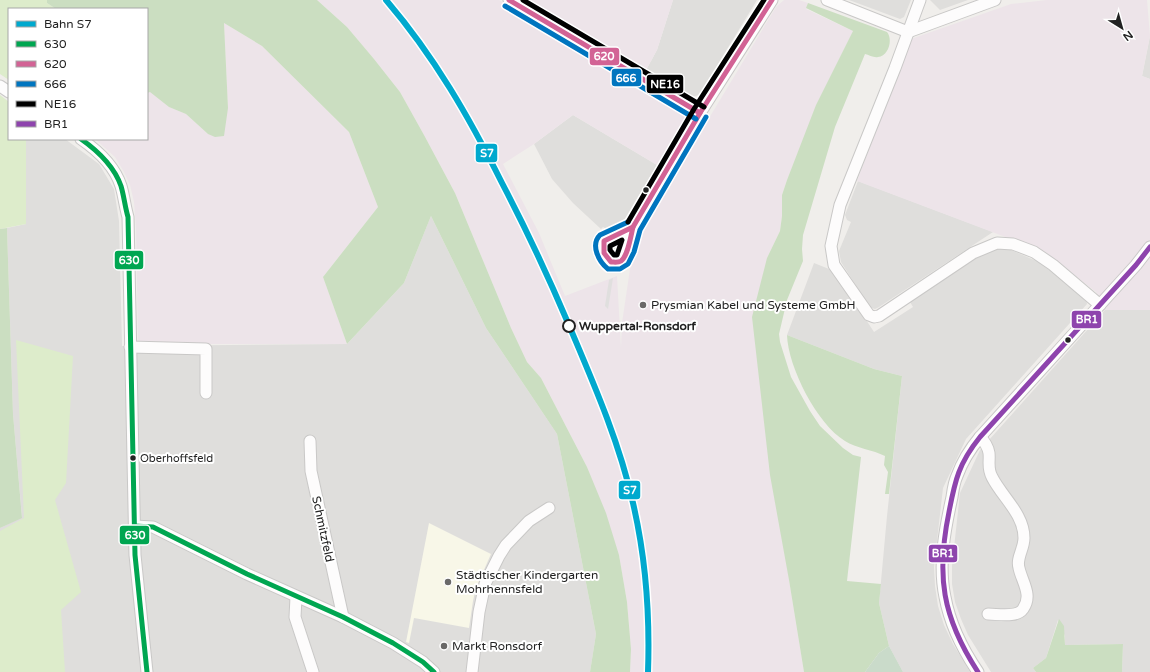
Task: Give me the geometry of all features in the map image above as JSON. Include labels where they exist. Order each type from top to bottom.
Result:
[{"type":"street","points":[[509,0],[700,114]]},
{"type":"street","points":[[633,227],[700,114],[772,0]]},
{"type":"street","points":[[827,0],[908,32],[995,0]]},
{"type":"street","points":[[920,0],[895,68],[840,205],[831,246],[834,265],[869,316],[874,318],[973,253],[997,243],[1013,244],[1034,252],[1100,305]]},
{"type":"street","points":[[83,140],[91,145],[111,168],[120,185],[128,217],[134,555],[147,672]]},
{"type":"street","points":[[978,672],[957,634],[945,598],[943,582],[945,529],[956,477],[970,449],[980,437],[1136,265],[1150,246]]},
{"type":"street","points":[[130,347],[206,349],[206,393]]},
{"type":"street","points":[[980,437],[989,454],[989,469],[992,477],[1021,522],[1024,538],[1018,567],[1027,591],[1026,604],[1023,610],[1018,614],[988,614]]},
{"type":"street","name":"Schmitzfeld","points":[[310,440],[311,470],[343,617]]},
{"type":"street","points":[[472,672],[479,612],[485,584],[506,545],[528,521],[549,508]]},
{"type":"street","points":[[134,526],[153,527],[296,598],[343,617],[393,643],[423,662],[434,672]]},
{"type":"street","points":[[296,598],[295,617],[313,672]]},
{"type":"shaded area","points":[[317,0],[499,0],[684,110],[685,119],[657,165],[573,115],[534,144],[503,164],[539,233],[565,296],[617,276],[621,348],[622,323],[630,269],[643,230],[776,7],[784,0],[799,0],[808,3],[806,9],[853,31],[817,105],[787,180],[782,195],[780,231],[767,258],[789,580],[804,672],[630,672],[631,649],[627,602],[619,555],[587,467],[541,378],[527,362],[511,328],[455,193],[400,92],[347,27]]},
{"type":"shaded area","points":[[524,0],[673,0],[657,50],[645,72]]},
{"type":"shaded area","points":[[673,0],[757,0],[699,95],[688,98],[645,72],[657,50]]},
{"type":"shaded area","points":[[849,0],[911,0],[904,17],[900,19]]},
{"type":"shaded area","points":[[930,0],[968,0],[940,10]]},
{"type":"shaded area","points":[[1047,0],[1147,0],[1150,36],[1142,76],[1150,79],[1150,310],[1105,310],[1096,292],[1045,252],[857,181],[911,39],[1011,4]]},
{"type":"shaded area","points":[[224,23],[262,46],[349,132],[378,207],[323,277],[347,344],[138,344],[136,228],[134,202],[130,185],[115,157],[96,140],[148,140],[148,92],[150,91],[169,107],[186,114],[208,134],[228,108]]},
{"type":"shaded area","points":[[1150,36],[1150,79],[1142,76]]},
{"type":"shaded area","points":[[573,115],[657,165],[621,225],[613,230],[603,227],[601,229],[573,203],[552,179],[534,144]]},
{"type":"shaded area","points":[[26,140],[66,140],[99,164],[114,189],[119,221],[122,346],[347,344],[404,283],[431,216],[486,328],[557,434],[596,634],[590,672],[0,672],[0,528],[22,517],[13,414],[7,228],[26,224]]},
{"type":"shaded area","points":[[858,181],[993,232],[879,307],[875,309],[872,308],[869,306],[841,262],[839,251],[851,222],[847,220],[845,215]]},
{"type":"shaded area","points":[[997,247],[1006,248],[1039,262],[1086,298],[1087,304],[966,439],[943,488],[934,567],[935,586],[938,606],[944,625],[953,644],[970,672],[903,672],[889,646],[879,603],[902,376],[874,369],[787,335],[814,263],[834,271],[874,332],[913,307],[910,302],[912,298],[978,255]]},
{"type":"shaded area","points":[[613,278],[608,309],[605,306],[609,280]]},
{"type":"shaded area","points":[[1105,310],[1150,310],[1150,672],[1122,672],[1123,644],[1065,645],[1065,636],[1058,620],[1046,658],[1033,668],[1036,672],[991,672],[968,635],[955,602],[952,584],[952,566],[960,493],[980,450]]},
{"type":"shaded area","name":"Städtischer Kindergarten Mohrhennsfeld","points":[[429,523],[491,554],[476,588],[469,628],[414,618],[409,643],[406,642]]},
{"type":"green space","points":[[0,0],[47,0],[47,3],[54,8],[8,8],[8,79],[0,74]]},
{"type":"green space","points":[[47,0],[317,0],[347,27],[400,92],[424,135],[455,193],[511,328],[527,362],[541,378],[587,467],[606,513],[619,555],[627,602],[631,649],[630,672],[590,672],[596,634],[557,434],[486,328],[431,216],[404,283],[347,344],[323,277],[378,207],[349,132],[262,46],[224,23],[228,108],[224,136],[215,137],[208,134],[186,114],[169,107],[150,92],[148,93],[148,8],[54,8],[47,3]]},
{"type":"green space","points":[[808,3],[887,32],[890,39],[889,47],[882,56],[875,57],[865,54],[835,127],[803,235],[803,261],[787,300],[779,334],[791,377],[820,426],[843,448],[853,455],[861,457],[847,581],[881,584],[879,603],[889,646],[879,653],[865,672],[804,672],[770,475],[752,317],[767,258],[780,231],[782,195],[787,180],[816,105],[853,31],[806,8]]},
{"type":"green space","points":[[0,95],[8,101],[8,140],[26,140],[26,224],[0,229]]},
{"type":"green space","points":[[7,228],[13,414],[22,518],[0,528],[0,229]]},
{"type":"green space","points":[[623,238],[617,251],[610,249],[609,244]]},
{"type":"green space","points":[[787,335],[874,369],[902,376],[889,494],[885,494],[888,472],[884,465],[885,456],[845,441],[824,422],[806,394],[798,378],[789,348]]},
{"type":"green space","points":[[16,340],[73,356],[66,483],[55,500],[81,592],[61,610],[65,672],[0,672],[0,531],[24,518]]},
{"type":"green space","points":[[1059,619],[1064,626],[1065,645],[1123,644],[1122,672],[1036,672],[1033,668],[1046,658]]},
{"type":"green space","points":[[889,646],[903,672],[865,672],[879,653]]},
{"type":"rail line","name":"S7","points":[[386,0],[420,43],[435,65],[450,88],[490,158],[545,270],[605,412],[627,480],[641,545],[648,608],[648,672]]},
{"type":"transit line","name":"620","points":[[509,0],[700,113]]},
{"type":"transit line","name":"NE16","points":[[523,0],[704,107]]},
{"type":"transit line","name":"NE16","points":[[628,222],[694,109],[764,0]]},
{"type":"transit line","name":"620","points":[[633,227],[700,113],[772,0]]},
{"type":"transit line","name":"666","points":[[505,6],[696,119]]},
{"type":"transit line","name":"666","points":[[628,222],[600,235],[597,239],[597,253],[608,269],[620,269],[628,264],[634,252],[640,230],[706,117]]},
{"type":"transit line","name":"630","points":[[82,140],[99,154],[114,172],[121,186],[128,217],[135,555],[147,672]]},
{"type":"transit line","name":"620","points":[[633,227],[626,255],[619,262],[611,262],[604,253],[604,241],[633,227]]},
{"type":"transit line","name":"NE16","points":[[622,240],[617,255],[614,255],[610,250],[610,246],[622,240]]},
{"type":"transit line","name":"BR1","points":[[978,672],[956,633],[945,595],[943,576],[945,535],[953,490],[959,472],[967,455],[980,437],[1136,265],[1150,247]]},
{"type":"transit line","name":"630","points":[[134,526],[153,527],[247,574],[343,617],[393,643],[423,662],[434,672]]},
{"type":"place","name":"Prysmian Kabel und Systeme GmbH","points":[[643,305]]},
{"type":"place","name":"Wuppertal-Ronsdorf","points":[[569,326]]},
{"type":"place","name":"Oberhoffsfeld","points":[[133,458]]},
{"type":"place","name":"Städtischer Kindergarten Mohrhennsfeld","points":[[448,582]]},
{"type":"place","name":"Markt Ronsdorf","points":[[444,646]]}]
